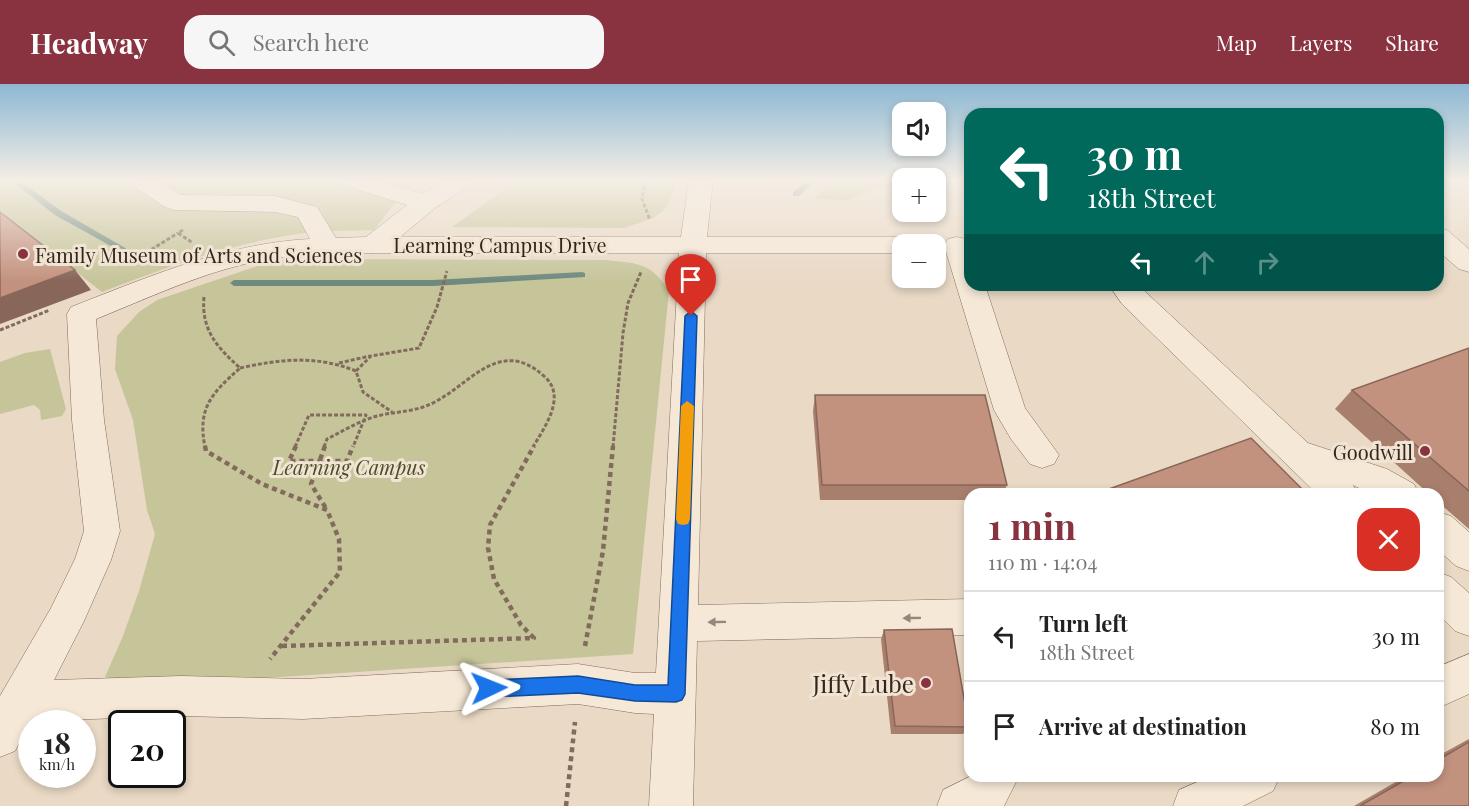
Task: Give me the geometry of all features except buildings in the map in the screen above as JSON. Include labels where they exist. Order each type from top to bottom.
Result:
[{"type":"street","points":[[309,214],[327,246]]},
{"type":"street","points":[[373,245],[413,214]]},
{"type":"street","points":[[671,806],[693,243],[697,214]]},
{"type":"street","points":[[1444,241],[1469,263]]},
{"type":"street","name":"Learning Campus Drive","points":[[0,736],[65,621],[93,560],[102,531],[88,420],[81,314],[202,268],[284,249],[373,245],[892,244]]},
{"type":"street","points":[[955,245],[964,268]]},
{"type":"street","points":[[973,291],[1010,410],[1022,430],[1042,455]]},
{"type":"street","points":[[1128,291],[1334,488]]},
{"type":"street","points":[[1299,454],[1375,479],[1391,488]]},
{"type":"street","points":[[1444,532],[1469,555]]},
{"type":"street","points":[[679,623],[964,617]]},
{"type":"street","points":[[1444,685],[1469,674]]},
{"type":"street","points":[[20,701],[182,696],[303,699],[578,684],[635,693],[676,694]]},
{"type":"street","points":[[959,806],[989,790],[994,782]]},
{"type":"street","points":[[1195,806],[1245,782]]},
{"type":"path","points":[[566,806],[578,684],[603,551],[623,333],[628,303],[635,283],[645,266]]},
{"type":"path","points":[[339,364],[419,348],[437,307],[447,269]]},
{"type":"path","points":[[204,293],[202,311],[209,338],[240,368]]},
{"type":"path","points":[[371,356],[356,371],[357,384],[366,396],[392,412]]},
{"type":"path","points":[[327,510],[262,484],[206,451],[202,434],[202,414],[220,386],[240,368],[291,360],[325,360],[356,371]]},
{"type":"path","points":[[236,698],[282,646],[340,572],[339,539],[327,510],[311,484],[327,439],[365,420],[392,412],[407,412],[429,406],[485,368],[507,360],[529,366],[549,378],[553,388],[552,413],[490,525],[488,548],[494,579],[521,625],[534,638],[282,646]]},
{"type":"path","points":[[309,415],[366,415],[365,420],[347,461],[289,461],[309,415]]},
{"type":"green space","points":[[2,214],[387,214],[374,230],[322,231],[267,239],[172,266],[102,292]]},
{"type":"green space","points":[[470,214],[660,214],[624,228],[452,227]]},
{"type":"green space","name":"Learning Campus","points":[[318,259],[607,260],[643,266],[656,274],[669,291],[633,654],[141,686],[105,677],[139,591],[155,534],[147,510],[133,420],[115,369],[117,336],[139,312],[157,300],[272,261]]},
{"type":"green space","points":[[50,349],[66,409],[62,416],[41,420],[40,410],[34,405],[0,414],[0,362],[25,353]]},
{"type":"waterway","points":[[59,214],[130,253]]},
{"type":"waterway","points":[[234,283],[433,283],[582,275]]},
{"type":"slow traffic","points":[[683,519],[687,406]]},
{"type":"place","name":"Family Museum of Arts and Sciences","points":[[23,254]]},
{"type":"place","name":"Goodwill","points":[[1425,451]]},
{"type":"place","name":"Jiffy Lube","points":[[926,683]]},
{"type":"route","points":[[489,688],[578,684],[635,693],[676,694],[691,316]]}]
